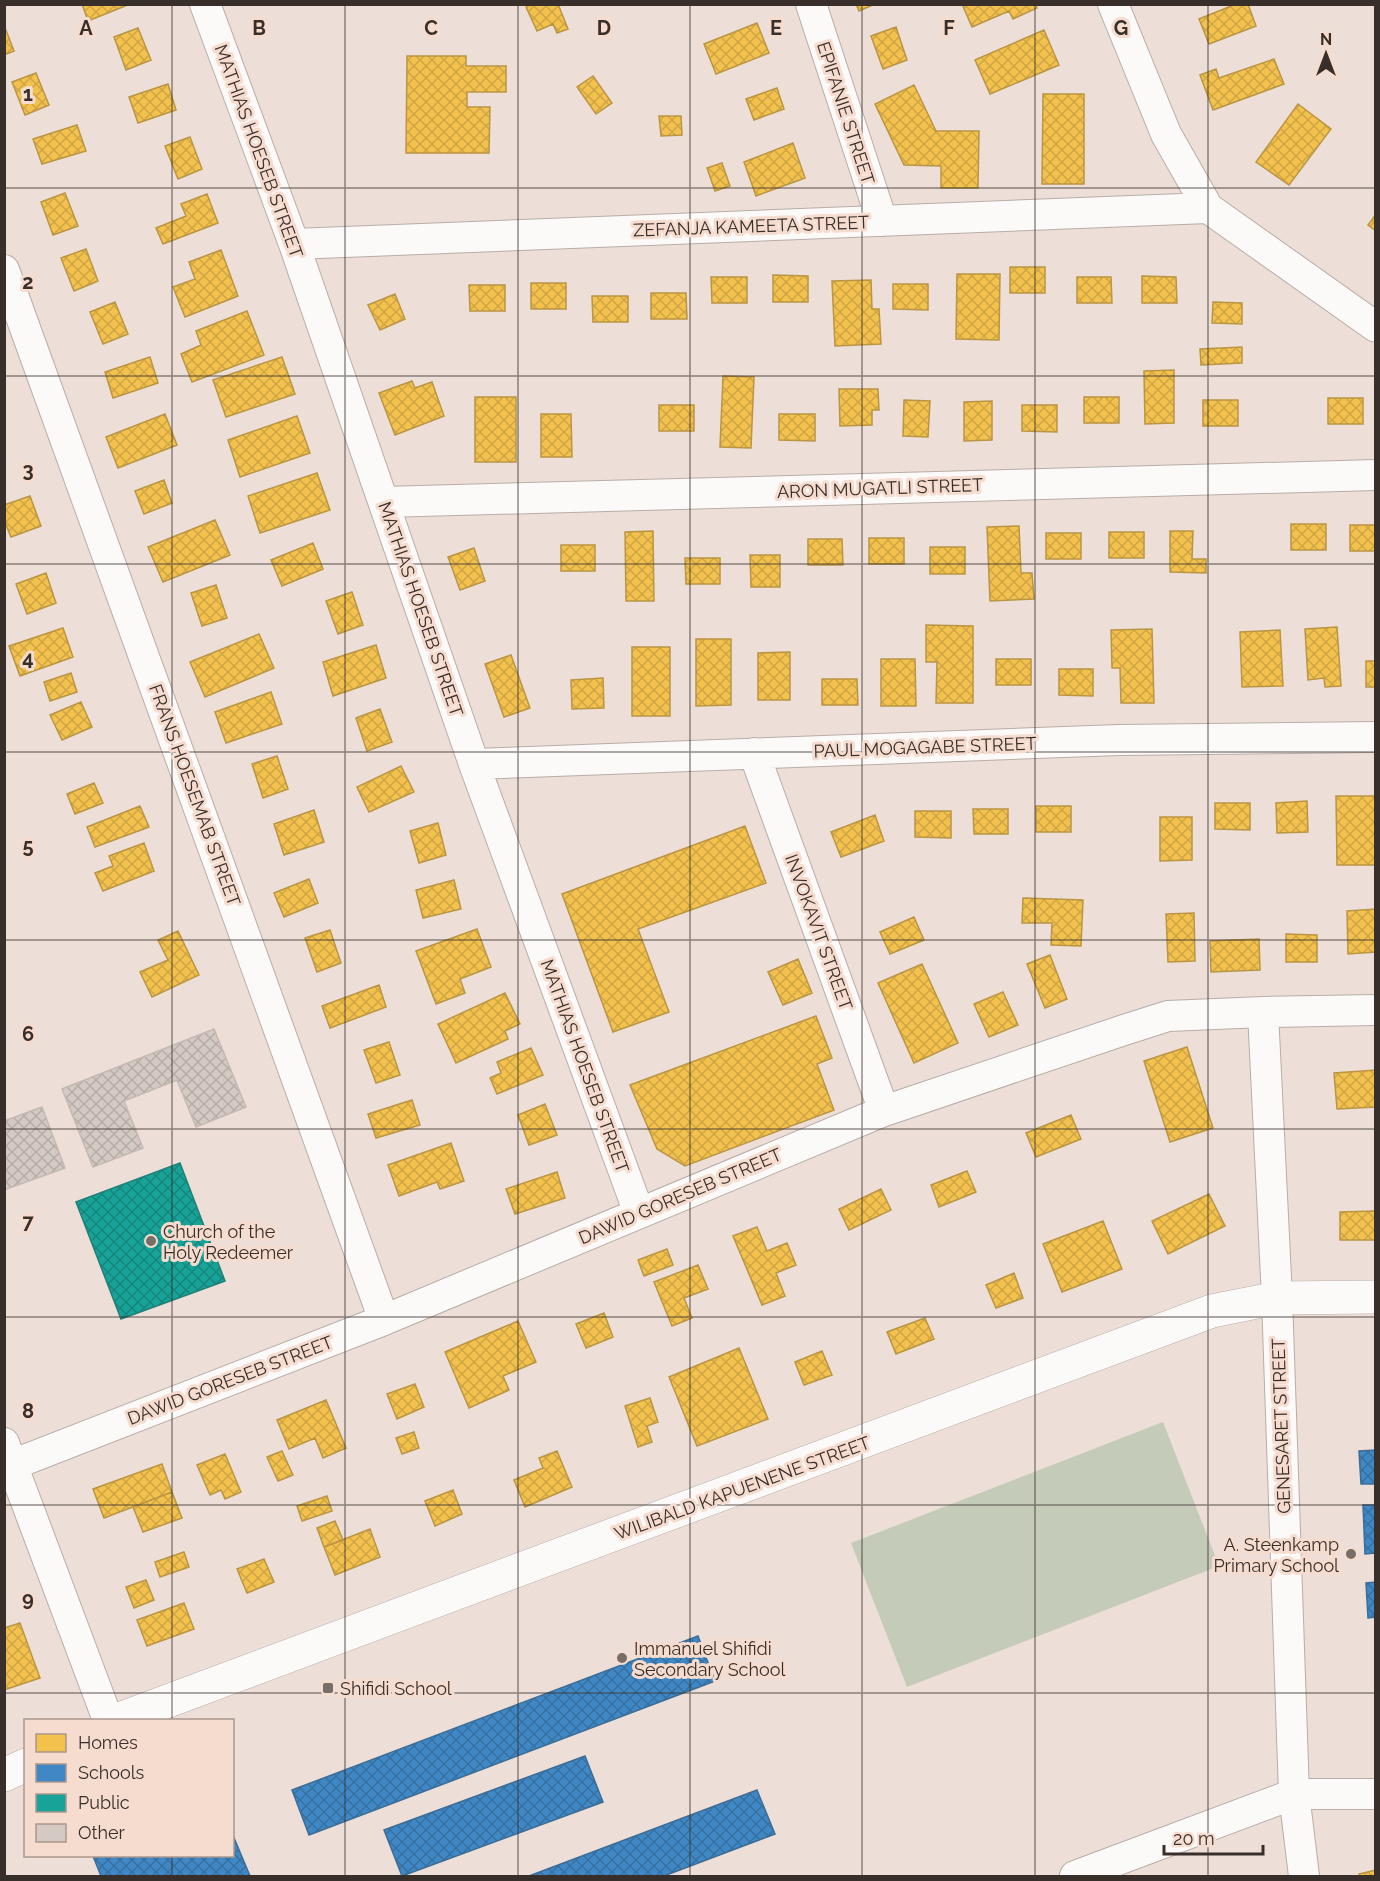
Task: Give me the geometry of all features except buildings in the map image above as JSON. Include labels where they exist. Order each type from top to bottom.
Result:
[{"type":"street","name":"MATHIAS HOESEB STREET","points":[[205,4],[294,244],[474,764],[639,1213]]},
{"type":"street","name":"EPIFANIE STREET","points":[[811,4],[882,221]]},
{"type":"street","points":[[1113,4],[1166,134],[1208,208],[1376,327]]},
{"type":"street","name":"ZEFANJA KAMEETA STREET","points":[[294,244],[1208,208]]},
{"type":"street","name":"FRANS HOESEMAB STREET","points":[[4,270],[384,1320]]},
{"type":"street","name":"ARON MUGATLI STREET","points":[[384,502],[1376,475]]},
{"type":"street","name":"PAUL MOGAGABE STREET","points":[[474,764],[1119,740],[1376,737]]},
{"type":"street","name":"INVOKAVIT STREET","points":[[754,753],[884,1111]]},
{"type":"street","name":"DAWID GORESEB STREET","points":[[7,1459],[384,1320],[884,1111],[1168,1016],[1263,1011],[1376,1010]]},
{"type":"street","name":"GENESARET STREET","points":[[1263,1011],[1277,1298],[1294,1794],[1304,1876]]},
{"type":"street","name":"WILIBALD KAPUENENE STREET","points":[[120,1719],[1212,1311],[1277,1298],[1376,1297]]},
{"type":"street","points":[[7,1459],[108,1719]]},
{"type":"street","points":[[4,1775],[24,1766]]},
{"type":"street","points":[[1075,1876],[1294,1794],[1376,1794]]},
{"type":"green space","points":[[1163,1422],[1219,1566],[907,1687],[851,1543]]},
{"type":"place","name":"Church of the Holy Redeemer","points":[[151,1241]]},
{"type":"place","name":"A. Steenkamp Primary School","points":[[1351,1554]]},
{"type":"place","name":"Immanuel Shifidi Secondary School","points":[[622,1658]]},
{"type":"place","name":"Shifidi School","points":[[328,1688]]}]
